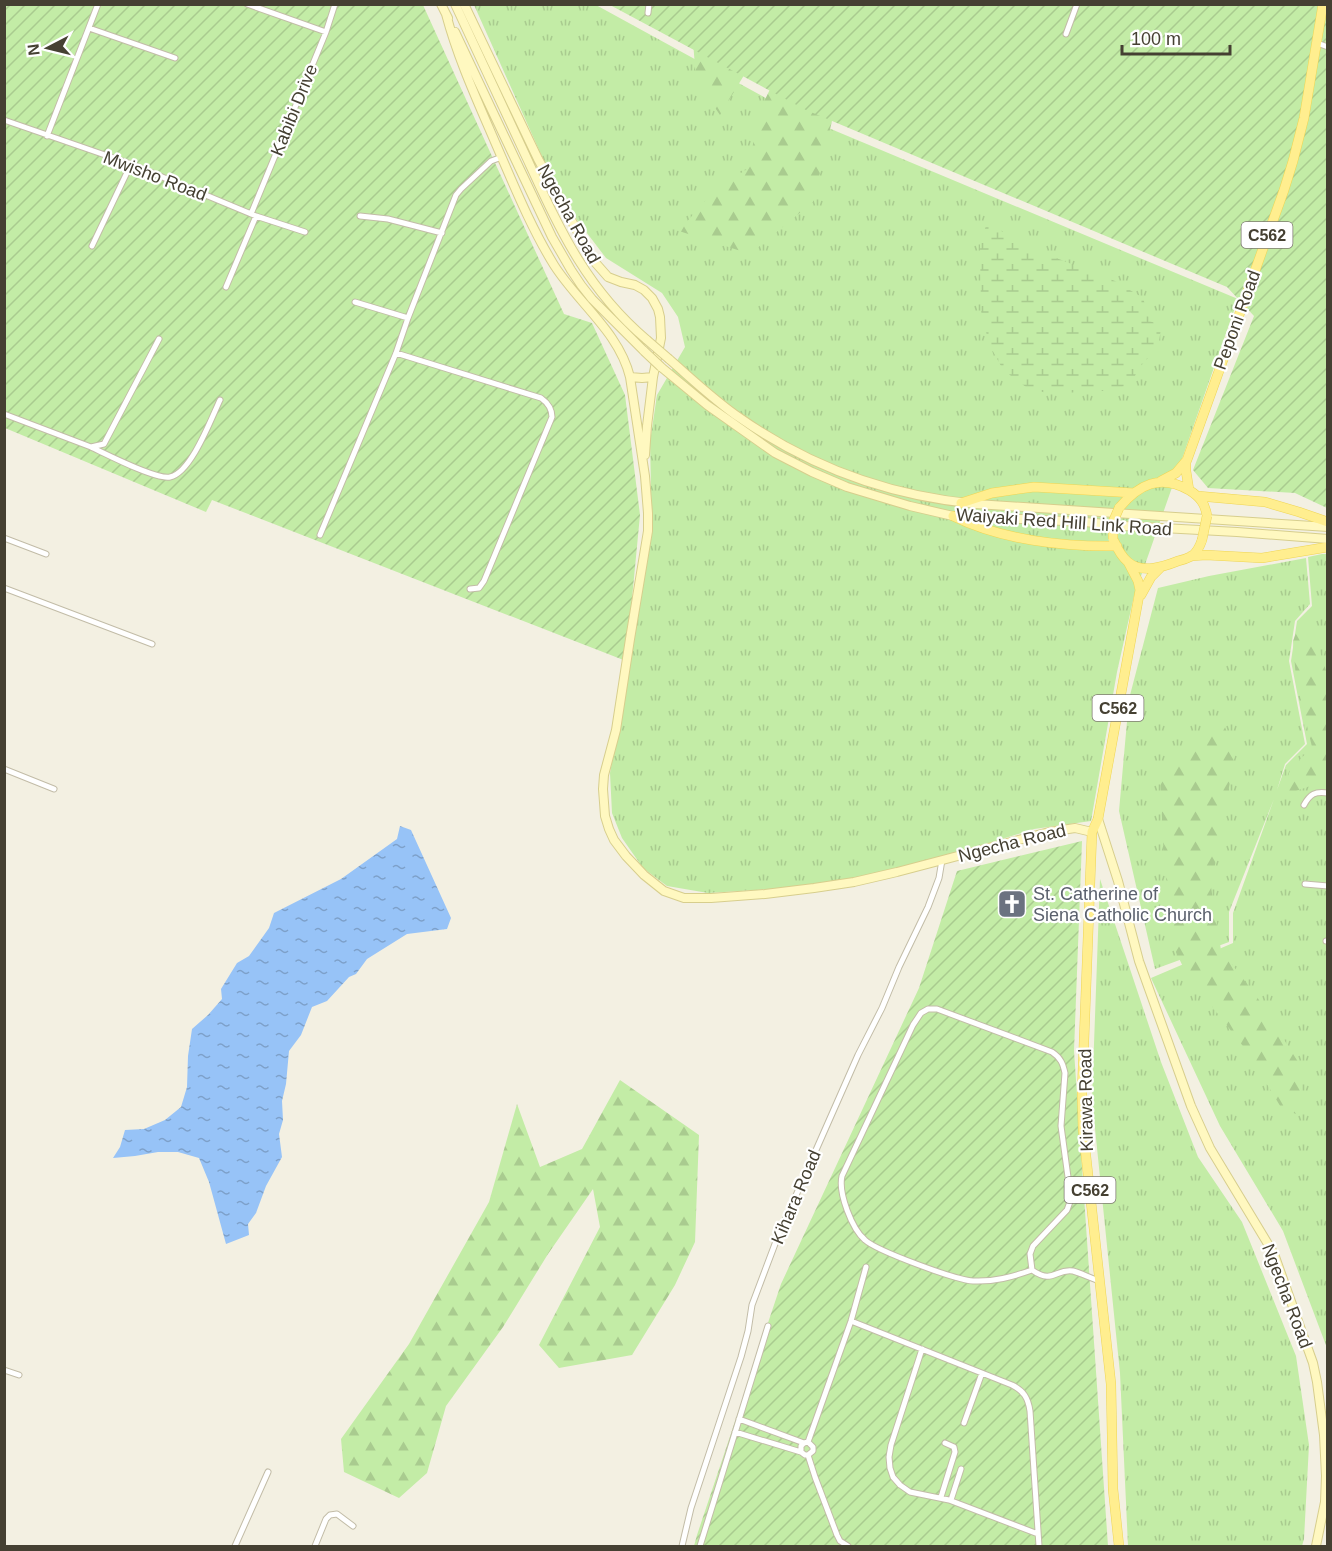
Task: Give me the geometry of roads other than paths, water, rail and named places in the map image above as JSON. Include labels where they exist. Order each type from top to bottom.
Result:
[{"type":"main road","points":[[441,4],[446,14]]},
{"type":"main road","points":[[455,4],[473,32]]},
{"type":"main road","name":"Ngecha Road","points":[[465,4],[473,32],[593,260],[608,277],[634,285],[648,294],[660,317],[661,338],[647,426],[645,477]]},
{"type":"main road","name":"Peponi Road","points":[[1193,493],[1185,471],[1187,460],[1290,171],[1304,118],[1323,4]]},
{"type":"main road","name":"Ngecha Road","points":[[446,14],[461,63],[533,229],[570,288],[592,312],[617,346],[627,365],[630,377],[645,477],[648,531],[616,730],[604,775],[603,789],[605,816],[609,830],[626,856],[664,891],[684,898],[723,897],[832,886],[897,872],[1049,832],[1076,828],[1092,832],[1098,819]]},
{"type":"main road","name":"Waiyaki Red Hill Link Road","points":[[446,14],[552,237],[581,285],[644,351],[706,405],[790,461],[847,487],[953,516],[1084,522],[1328,539]]},
{"type":"main road","name":"Waiyaki Red Hill Link Road","points":[[473,32],[555,218],[578,261],[608,302],[629,324],[711,396],[740,418],[800,455],[883,486],[961,503],[1328,527]]},
{"type":"main road","points":[[630,377],[653,377]]},
{"type":"main road","name":"Peponi Road","points":[[1161,481],[1176,473],[1187,460]]},
{"type":"main road","points":[[1191,556],[1197,551],[1202,540],[1207,516],[1204,503],[1193,493],[1175,484],[1161,481],[1134,493],[1119,508],[1113,522],[1115,543],[1128,562],[1144,567],[1160,568],[1191,556],[1262,558],[1328,547]]},
{"type":"main road","points":[[961,503],[992,493],[1034,487],[1134,493]]},
{"type":"main road","points":[[1193,493],[1265,502],[1328,522]]},
{"type":"main road","points":[[953,516],[979,528],[1037,541],[1115,543]]},
{"type":"main road","name":"C562","points":[[1098,819],[1140,590],[1128,562]]},
{"type":"main road","name":"C562","points":[[1139,598],[1151,577],[1160,568]]},
{"type":"main road","name":"Ngecha Road","points":[[1098,819],[1118,881],[1139,961],[1191,1106],[1210,1148],[1274,1254],[1313,1363],[1324,1435],[1326,1476],[1325,1502],[1316,1546]]},
{"type":"main road","name":"Kirawa Road","points":[[1092,832],[1082,1093],[1083,1129],[1111,1384],[1113,1489],[1119,1546]]},
{"type":"street","points":[[47,136],[98,4]]},
{"type":"street","points":[[247,4],[265,7],[326,32]]},
{"type":"street","name":"Kabibi Drive","points":[[226,287],[335,4]]},
{"type":"street","points":[[648,13],[649,4]]},
{"type":"street","points":[[1066,34],[1077,4]]},
{"type":"street","points":[[89,28],[175,58]]},
{"type":"street","points":[[1317,43],[1328,47]]},
{"type":"street","name":"Mwisho Road","points":[[4,120],[131,164],[254,215],[305,232]]},
{"type":"street","points":[[320,535],[396,353],[456,195],[490,161],[502,157]]},
{"type":"street","points":[[92,246],[131,164]]},
{"type":"street","points":[[360,216],[388,219],[441,233]]},
{"type":"street","points":[[355,302],[408,318]]},
{"type":"street","points":[[91,447],[104,444],[159,339]]},
{"type":"street","points":[[396,353],[541,398],[549,405],[552,412],[552,417],[484,581],[479,588],[470,589]]},
{"type":"street","points":[[4,414],[91,447],[134,468],[162,477],[170,477],[183,469],[190,460],[220,400]]},
{"type":"street","points":[[4,538],[46,554]]},
{"type":"street","points":[[4,588],[152,644]]},
{"type":"street","points":[[4,769],[54,789]]},
{"type":"street","points":[[1304,805],[1309,796],[1314,793],[1328,793]]},
{"type":"street","name":"Kihara Road","points":[[682,1546],[691,1508],[748,1331],[752,1305],[778,1236],[858,1055],[928,907],[939,878],[942,860]]},
{"type":"street","points":[[1305,884],[1328,885]]},
{"type":"street","points":[[1032,1270],[1030,1254],[1033,1246],[1067,1210],[1071,1199],[1061,1126],[1065,1073],[1063,1065],[1059,1056],[1052,1052],[937,1009],[928,1009],[921,1013],[913,1025],[842,1176],[841,1189],[855,1228],[875,1247],[961,1280],[1005,1279],[1032,1270],[1042,1276],[1052,1277],[1073,1271],[1101,1281]]},
{"type":"street","points":[[801,1452],[801,1446],[806,1443],[851,1322],[866,1267]]},
{"type":"street","points":[[851,1322],[982,1373],[1017,1388],[1024,1394],[1029,1403],[1039,1546]]},
{"type":"street","points":[[699,1546],[768,1326]]},
{"type":"street","points":[[922,1349],[891,1445],[889,1457],[893,1477],[910,1492],[951,1500],[1038,1534]]},
{"type":"street","points":[[4,1370],[19,1375]]},
{"type":"street","points":[[964,1423],[982,1373]]},
{"type":"street","points":[[739,1419],[812,1445],[812,1453],[808,1455]]},
{"type":"street","points":[[735,1432],[808,1455]]},
{"type":"street","points":[[941,1497],[955,1452],[954,1448],[945,1443]]},
{"type":"street","points":[[808,1455],[837,1535],[840,1541],[848,1546]]},
{"type":"street","points":[[951,1500],[962,1469]]},
{"type":"street","points":[[236,1546],[268,1472]]},
{"type":"street","points":[[315,1546],[326,1519],[330,1515],[337,1514],[353,1526]]},
{"type":"water","points":[[400,826],[411,830],[451,918],[447,929],[407,934],[367,959],[356,974],[349,977],[327,1001],[312,1007],[301,1035],[289,1051],[282,1101],[283,1120],[279,1134],[282,1157],[266,1186],[256,1213],[248,1224],[249,1235],[226,1244],[209,1182],[199,1158],[178,1152],[158,1152],[113,1158],[120,1147],[125,1130],[144,1129],[165,1120],[181,1107],[187,1087],[192,1029],[222,999],[221,989],[237,963],[249,956],[269,928],[274,913],[341,879],[397,839]]},
{"type":"place","name":"St. Catherine of Siena Catholic Church","points":[[1012,904]]}]
